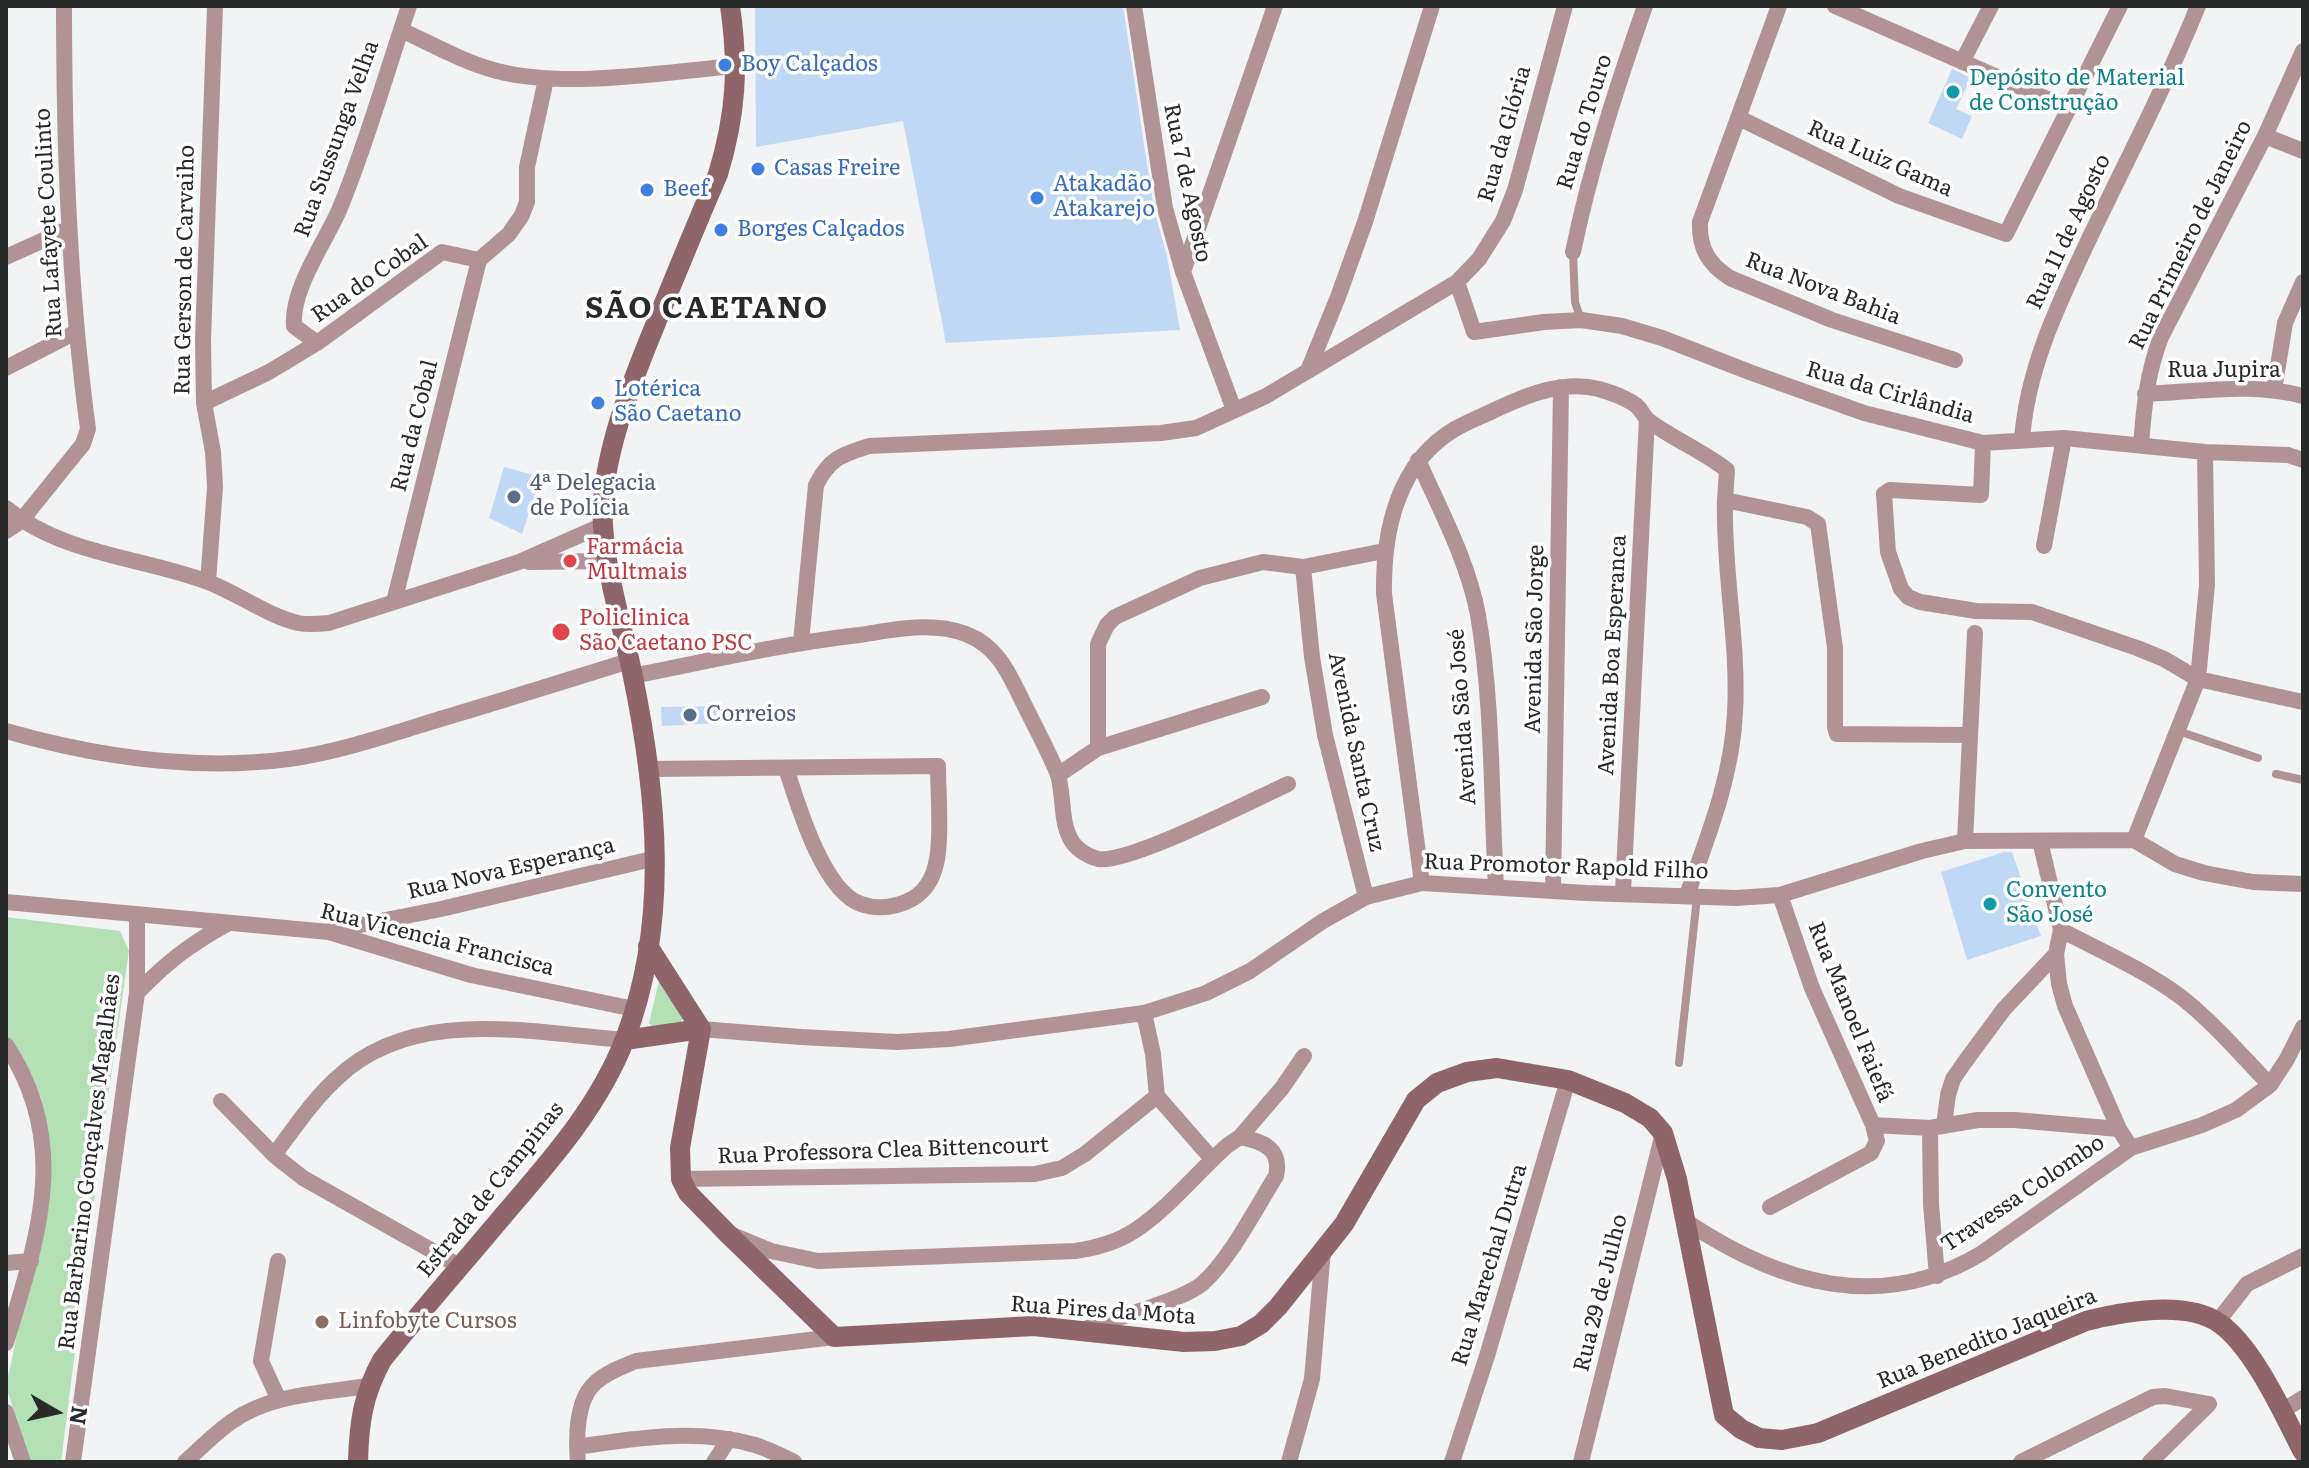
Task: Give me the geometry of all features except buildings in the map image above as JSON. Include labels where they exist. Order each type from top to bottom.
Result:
[{"type":"street","name":"Rua Lafayete Coulinto","points":[[21,521],[87,437],[68,229],[64,6]]},
{"type":"street","name":"Rua Gerson de Carvaiho","points":[[208,582],[215,487],[213,452],[204,403],[203,340],[215,6]]},
{"type":"street","name":"Rua Sussunga Velha","points":[[317,343],[294,326],[297,296],[340,209],[409,6]]},
{"type":"street","name":"Estrada de Campinas","points":[[358,1462],[362,1411],[368,1386],[382,1360],[555,1156],[599,1092],[625,1040],[634,1009],[648,946],[656,858],[647,769],[603,525],[609,469],[626,401],[718,174],[729,139],[735,106],[736,66],[730,6]]},
{"type":"street","name":"Rua 7 de Agosto","points":[[1134,6],[1165,208],[1183,272],[1234,410]]},
{"type":"street","points":[[1183,272],[1275,6]]},
{"type":"street","points":[[1309,368],[1370,210],[1432,6]]},
{"type":"street","name":"Rua da Glória","points":[[801,642],[816,485],[827,465],[844,454],[869,446],[1161,433],[1196,428],[1266,396],[1457,282],[1479,259],[1503,221],[1515,190],[1565,6]]},
{"type":"street","name":"Rua do Touro","points":[[1573,252],[1580,216],[1623,68],[1645,6]]},
{"type":"street","name":"Rua Nova Bahia","points":[[1779,6],[1700,222],[1699,241],[1707,258],[1730,278],[1832,320],[1955,360]]},
{"type":"street","points":[[1835,6],[2068,108],[2120,6]]},
{"type":"street","points":[[1962,62],[1991,6]]},
{"type":"street","name":"Rua 11 de Agosto","points":[[2022,440],[2024,405],[2031,379],[2059,303],[2198,6]]},
{"type":"street","name":"Rua Sussunga Velha","points":[[401,30],[497,71],[546,79],[736,66]]},
{"type":"street","name":"Rua Primeiro de Janeiro","points":[[2141,445],[2150,365],[2161,337],[2265,136],[2303,51]]},
{"type":"street","points":[[479,260],[509,234],[527,202],[527,167],[546,79]]},
{"type":"street","name":"Rua Luiz Gama","points":[[1739,118],[1899,196],[2006,234],[2068,108]]},
{"type":"street","points":[[2265,136],[2303,151]]},
{"type":"street","points":[[6,257],[68,229]]},
{"type":"street","name":"Rua do Cobal","points":[[204,403],[269,372],[317,343],[442,252],[479,260]]},
{"type":"street","name":"Rua da Cobal","points":[[394,602],[479,260]]},
{"type":"street","name":"Rua da Cirlândia","points":[[1457,282],[1474,332],[1581,320],[1622,326],[1864,413],[1983,443],[2064,438],[2205,452],[2288,455],[2303,460]]},
{"type":"street","points":[[2274,390],[2285,323],[2303,282]]},
{"type":"street","points":[[6,368],[76,332]]},
{"type":"street","points":[[1422,883],[1384,594],[1384,551],[1389,523],[1418,460],[1454,429],[1524,396],[1561,387],[1596,388],[1621,396],[1647,419],[1727,470],[1724,535],[1735,650],[1735,715],[1728,767],[1693,901]]},
{"type":"street","name":"Avenida São Jorge","points":[[1553,890],[1561,387]]},
{"type":"street","name":"Rua Jupira","points":[[2145,394],[2274,390],[2303,396]]},
{"type":"street","name":"Avenida Boa Esperanca","points":[[1623,892],[1647,419]]},
{"type":"street","points":[[2044,546],[2064,438]]},
{"type":"street","points":[[1983,443],[1981,495],[1886,491],[1883,498],[1888,552],[1901,589],[1908,597],[1920,602],[1976,611],[2032,612],[2137,648],[2164,659],[2198,679],[2303,702]]},
{"type":"street","points":[[2205,452],[2207,585],[2198,679],[2134,840],[2175,864],[2204,873],[2253,882],[2303,884]]},
{"type":"street","name":"Avenida São José","points":[[1418,460],[1461,557],[1477,613],[1485,673],[1496,886]]},
{"type":"street","points":[[1725,500],[1807,517],[1818,524],[1835,648],[1835,731],[1840,734],[1970,735]]},
{"type":"street","points":[[6,508],[21,521],[90,549],[208,582],[274,615],[301,624],[329,623],[519,562],[603,525]]},
{"type":"street","points":[[6,531],[21,521]]},
{"type":"street","points":[[1098,748],[1098,644],[1107,625],[1115,617],[1200,578],[1263,562],[1303,567],[1384,551]]},
{"type":"street","points":[[519,562],[608,561]]},
{"type":"street","name":"Avenida Santa Cruz","points":[[1303,567],[1312,657],[1325,735],[1366,897]]},
{"type":"street","points":[[6,731],[50,744],[119,756],[191,763],[291,759],[376,739],[631,669],[801,642],[917,627],[944,628],[983,643],[1002,660],[1058,775],[1066,825],[1073,843],[1086,854],[1098,859],[1119,857],[1148,848],[1288,784]]},
{"type":"street","points":[[1965,841],[1975,633]]},
{"type":"street","points":[[1058,775],[1098,748],[1262,697]]},
{"type":"street","points":[[647,769],[938,766],[937,862],[928,888],[910,901],[883,908],[858,904],[841,889],[822,862],[786,768]]},
{"type":"street","name":"Rua Promotor Rapold Filho","points":[[625,1040],[701,1029],[897,1042],[949,1039],[1144,1013],[1206,993],[1250,971],[1323,921],[1366,897],[1422,883],[1623,892],[1693,901],[1780,895],[1922,851],[1965,841],[2134,840]]},
{"type":"street","points":[[2040,841],[2061,930],[2056,954],[2065,1006],[2119,1129],[2131,1148]]},
{"type":"street","name":"Rua Nova Esperança","points":[[329,932],[656,858]]},
{"type":"street","name":"Rua Manoel Faiefá","points":[[1770,1207],[1871,1153],[1877,1146],[1873,1125],[1812,988],[1780,895]]},
{"type":"street","name":"Rua Vicencia Francisca","points":[[6,902],[329,932],[471,975],[634,1009]]},
{"type":"street","name":"Rua Barbarino Gonçalves Magalhães","points":[[73,1462],[137,993],[137,915]]},
{"type":"street","points":[[137,993],[186,947],[227,924]]},
{"type":"street","points":[[2061,930],[2180,996],[2213,1025],[2270,1085]]},
{"type":"street","points":[[648,946],[701,1029],[680,1148],[681,1179],[688,1193],[834,1337]]},
{"type":"street","points":[[1937,1276],[1931,1204],[1937,1126],[1953,1079],[2004,1009],[2056,954]]},
{"type":"street","points":[[1144,1013],[1153,1054],[1157,1096],[1212,1159]]},
{"type":"street","name":"Travessa Colombo","points":[[1687,1222],[1712,1239],[1780,1272],[1832,1285],[1870,1288],[1937,1276],[1960,1267],[1982,1253],[2131,1148],[2202,1125],[2236,1110],[2270,1085],[2303,1027]]},
{"type":"street","points":[[274,1155],[336,1078],[365,1056],[399,1040],[442,1030],[478,1029],[625,1040]]},
{"type":"street","points":[[6,1045],[32,1093],[39,1120],[43,1182],[40,1219],[31,1261],[6,1343]]},
{"type":"street","points":[[727,1233],[771,1251],[818,1261],[1075,1251],[1104,1246],[1132,1233],[1240,1137],[1282,1088],[1304,1056]]},
{"type":"street","name":"Rua Pires da Mota","points":[[577,1454],[583,1401],[594,1383],[636,1361],[834,1337],[1034,1326],[1184,1342],[1241,1336],[1261,1324],[1278,1307],[1344,1224],[1416,1100],[1437,1083],[1467,1072],[1497,1068],[1568,1080],[1625,1103],[1650,1118],[1663,1133]]},
{"type":"street","name":"Rua Marechal Dutra","points":[[1452,1462],[1487,1356],[1568,1080]]},
{"type":"street","name":"Rua Professora Clea Bittencourt","points":[[681,1179],[1035,1174],[1062,1168],[1085,1154],[1157,1096]]},
{"type":"street","points":[[221,1101],[274,1155],[303,1178],[461,1267]]},
{"type":"street","points":[[1873,1125],[1937,1126],[1978,1120],[2015,1120],[2119,1129]]},
{"type":"street","points":[[1663,1133],[1687,1222]]},
{"type":"street","name":"Rua 29 de Julho","points":[[1581,1462],[1663,1133]]},
{"type":"street","points":[[1081,1330],[1182,1295],[1200,1285],[1216,1269],[1276,1176],[1278,1159],[1272,1149],[1259,1140],[1240,1137]]},
{"type":"street","name":"Rua Benedito Jaqueira","points":[[1687,1222],[1724,1415],[1759,1438],[1782,1440],[1818,1433],[2086,1321],[2124,1312],[2160,1311],[2191,1313],[2218,1321]]},
{"type":"street","points":[[1289,1462],[1312,1379],[1323,1250]]},
{"type":"street","points":[[2303,1256],[2247,1284],[2218,1321],[2235,1337],[2282,1411],[2303,1452]]},
{"type":"street","points":[[6,1263],[31,1261]]},
{"type":"street","points":[[278,1261],[261,1361],[279,1400]]},
{"type":"street","points":[[185,1462],[230,1422],[251,1410],[279,1400],[368,1386]]},
{"type":"street","points":[[2021,1462],[2153,1397],[2165,1396],[2209,1404],[2150,1462]]},
{"type":"street","points":[[2282,1411],[2303,1398]]},
{"type":"street","points":[[6,1412],[23,1462]]},
{"type":"street","points":[[577,1454],[627,1439],[688,1436],[757,1445],[794,1462]]},
{"type":"street","points":[[714,1462],[729,1439]]},
{"type":"lane","points":[[1573,252],[1575,302],[1581,320]]},
{"type":"lane","points":[[2177,731],[2258,758]]},
{"type":"lane","points":[[2276,774],[2303,780]]},
{"type":"lane","points":[[1679,1063],[1693,901]]},
{"type":"green space","points":[[6,917],[120,931],[129,951],[61,1462],[30,1462],[6,1386],[48,1190],[44,1133],[6,1040]]},
{"type":"green space","points":[[659,981],[684,1016],[679,1025],[654,1028],[649,1023]]},
{"type":"place","name":"Boy Calçados","points":[[725,65]]},
{"type":"place","name":"Depósito de Material de Construção","points":[[1953,92]]},
{"type":"place","name":"Casas Freire","points":[[758,169]]},
{"type":"place","name":"Beef","points":[[647,190]]},
{"type":"place","name":"Atakadão Atakarejo","points":[[1037,198]]},
{"type":"place","name":"Borges Calçados","points":[[721,230]]},
{"type":"place","name":"Lotérica São Caetano","points":[[598,403]]},
{"type":"place","name":"4ª Delegacia de Polícia","points":[[514,497]]},
{"type":"place","name":"Farmácia Multmais","points":[[570,561]]},
{"type":"place","name":"Policlinica São Caetano PSC","points":[[561,632]]},
{"type":"place","name":"Correios","points":[[690,715]]},
{"type":"place","name":"Convento São José","points":[[1990,904]]},
{"type":"place","name":"Linfobyte Cursos","points":[[322,1322]]},
{"type":"district","name":"SÃO CAETANO","points":[[707,309]]}]
